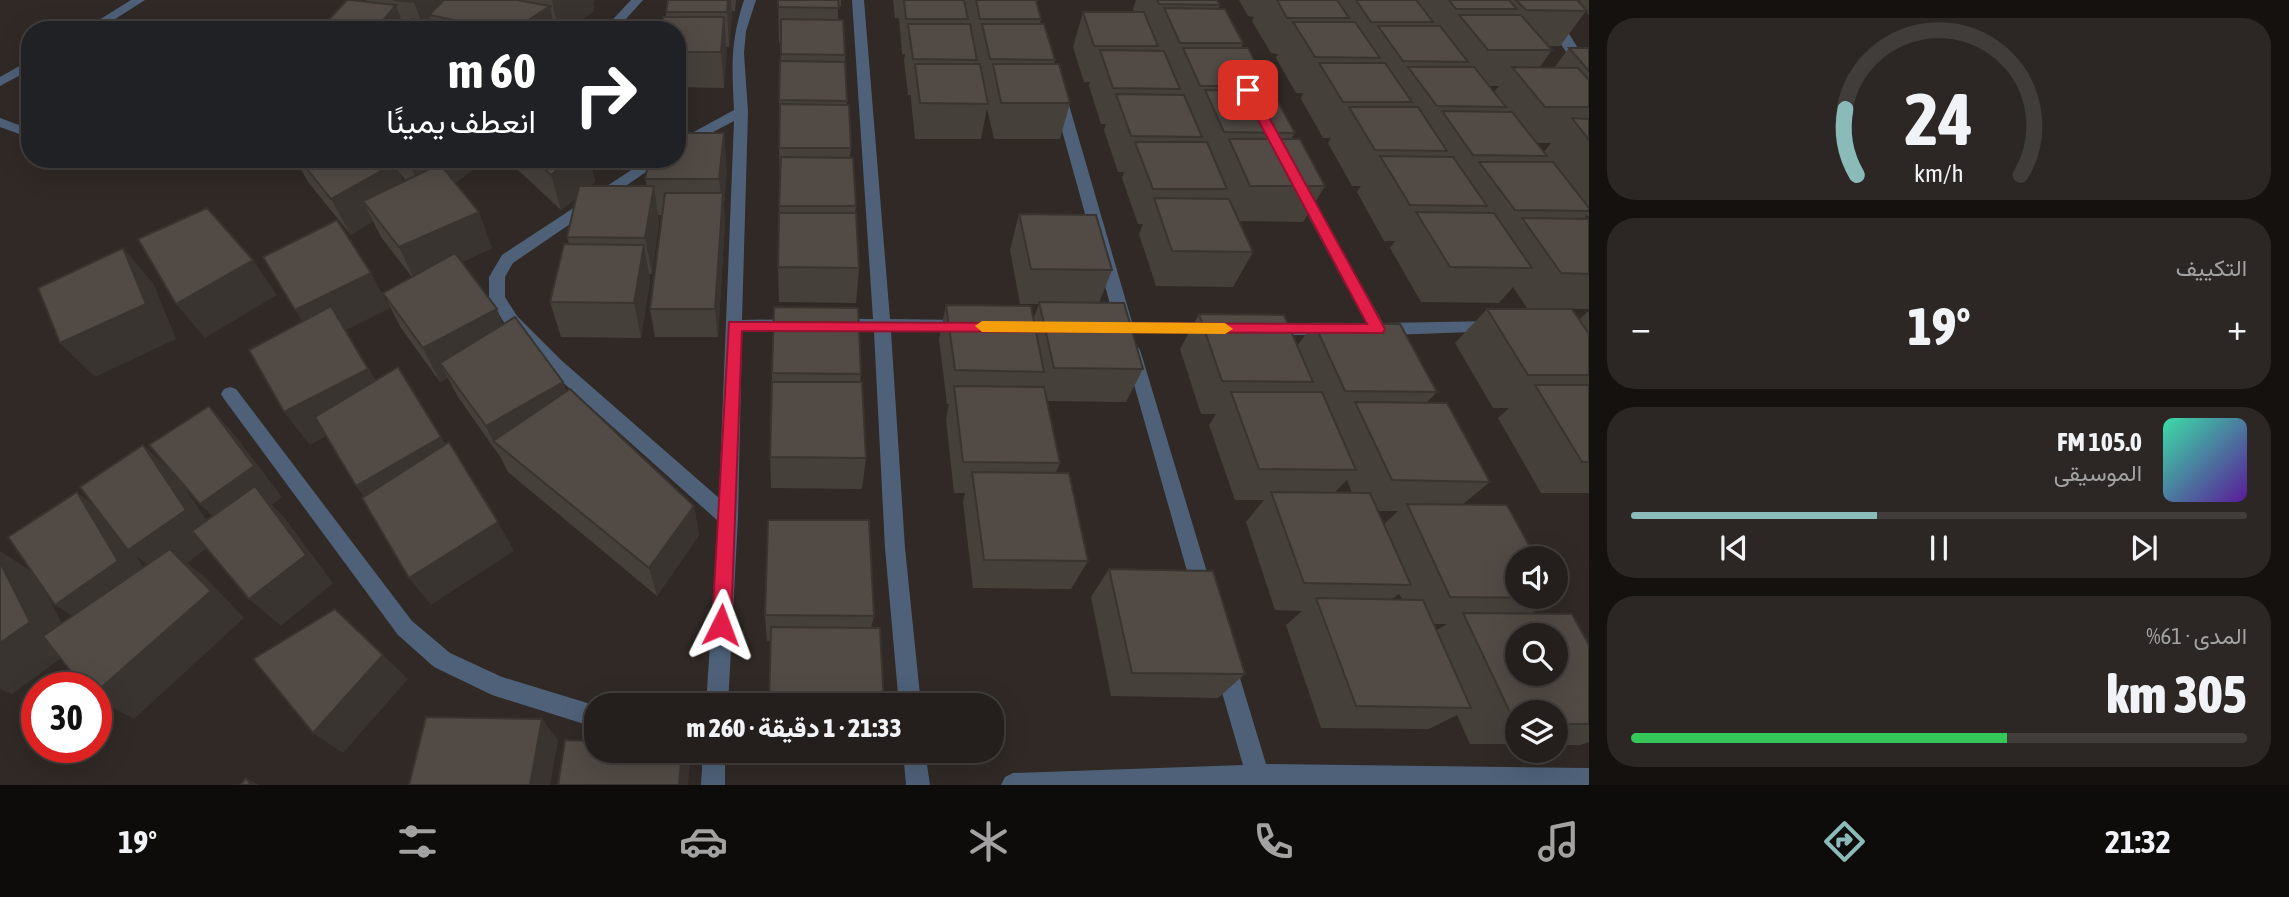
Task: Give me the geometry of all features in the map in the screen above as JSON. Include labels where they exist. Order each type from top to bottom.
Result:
[{"type":"street","points":[[104,21],[139,0]]},
{"type":"street","points":[[617,21],[637,0]]},
{"type":"street","points":[[717,693],[728,518],[741,112],[740,31],[750,0]]},
{"type":"street","points":[[858,0],[895,548],[909,693]]},
{"type":"street","points":[[1542,0],[1566,43],[1589,75]]},
{"type":"street","points":[[0,82],[21,69]]},
{"type":"street","points":[[1054,79],[1207,604]]},
{"type":"street","points":[[686,142],[741,112]]},
{"type":"street","points":[[0,122],[21,130]]},
{"type":"street","points":[[644,168],[507,259],[497,277],[497,298],[510,320],[555,365],[728,518]]},
{"type":"street","points":[[1292,173],[1365,329],[1391,353]]},
{"type":"street","points":[[734,326],[977,326]]},
{"type":"street","points":[[1098,328],[1510,327]]},
{"type":"street","points":[[230,394],[405,628],[442,660],[489,682],[584,713]]},
{"type":"street","points":[[1219,643],[1259,780]]},
{"type":"street","points":[[712,763],[713,785]]},
{"type":"street","points":[[915,763],[918,785]]},
{"type":"street","points":[[1013,785],[1259,780],[1589,780]]},
{"type":"building","points":[[347,0],[396,5],[383,21],[328,21]]},
{"type":"building","points":[[444,0],[517,0],[550,6],[527,21],[459,21],[429,15]]},
{"type":"building","points":[[668,0],[728,0],[727,12],[666,12]]},
{"type":"building","points":[[778,0],[838,0],[839,8],[778,7]]},
{"type":"building","points":[[904,0],[964,0],[968,19],[906,19]]},
{"type":"building","points":[[976,0],[1036,0],[1041,19],[980,19]]},
{"type":"building","points":[[1157,0],[1217,0],[1220,5],[1159,4]]},
{"type":"building","points":[[1277,0],[1337,0],[1349,18],[1287,18]]},
{"type":"building","points":[[1356,0],[1416,0],[1433,22],[1371,22]]},
{"type":"building","points":[[1449,0],[1509,0],[1517,9],[1456,9]]},
{"type":"building","points":[[1516,0],[1577,0],[1587,11],[1526,10]]},
{"type":"building","points":[[1164,8],[1225,9],[1243,43],[1180,43]]},
{"type":"building","points":[[1083,12],[1144,12],[1158,46],[1094,46]]},
{"type":"building","points":[[1459,15],[1521,15],[1552,50],[1488,50]]},
{"type":"building","points":[[663,17],[724,17],[721,52],[686,52],[686,21],[662,21]]},
{"type":"building","points":[[781,19],[843,20],[845,55],[781,54]]},
{"type":"building","points":[[1293,22],[1355,22],[1380,58],[1315,57]]},
{"type":"building","points":[[908,24],[970,24],[977,60],[913,59]]},
{"type":"building","points":[[982,24],[1044,24],[1055,60],[990,59]]},
{"type":"building","points":[[1378,26],[1440,26],[1468,62],[1403,61]]},
{"type":"building","points":[[1183,48],[1248,48],[1268,86],[1200,86]]},
{"type":"building","points":[[1569,48],[1589,48],[1589,71]]},
{"type":"building","points":[[1100,50],[1164,51],[1180,89],[1113,88]]},
{"type":"building","points":[[780,61],[845,62],[847,101],[779,100]]},
{"type":"building","points":[[1319,63],[1385,63],[1412,102],[1343,102]]},
{"type":"building","points":[[915,64],[980,64],[988,104],[920,103]]},
{"type":"building","points":[[993,64],[1059,64],[1070,103],[1001,103]]},
{"type":"building","points":[[1408,67],[1474,67],[1506,107],[1437,106]]},
{"type":"building","points":[[1512,67],[1578,68],[1589,80],[1589,107],[1545,107]]},
{"type":"building","points":[[1205,90],[1272,91],[1295,133],[1224,132]]},
{"type":"building","points":[[1116,94],[1184,95],[1202,137],[1131,136]]},
{"type":"building","points":[[780,104],[849,105],[851,148],[779,148]]},
{"type":"building","points":[[1349,107],[1418,107],[1447,151],[1375,150]]},
{"type":"building","points":[[1442,111],[1512,112],[1547,156],[1473,155]]},
{"type":"building","points":[[1572,118],[1589,119],[1589,140]]},
{"type":"building","points":[[686,133],[724,133],[719,179],[645,179],[647,168],[686,168]]},
{"type":"building","points":[[1229,139],[1300,139],[1325,186],[1250,186]]},
{"type":"building","points":[[1135,142],[1207,142],[1227,189],[1153,189]]},
{"type":"building","points":[[1380,156],[1453,157],[1487,206],[1410,205]]},
{"type":"building","points":[[781,157],[853,158],[856,206],[779,206]]},
{"type":"building","points":[[1479,162],[1553,162],[1589,211],[1515,210]]},
{"type":"building","points":[[306,168],[386,168],[331,199]]},
{"type":"building","points":[[432,168],[443,168],[479,212],[399,247],[363,201]]},
{"type":"building","points":[[544,168],[559,168],[551,175]]},
{"type":"building","points":[[579,186],[654,186],[645,238],[567,237]]},
{"type":"building","points":[[665,193],[723,193],[715,309],[650,309]]},
{"type":"building","points":[[1154,198],[1229,199],[1253,252],[1172,251]]},
{"type":"building","points":[[207,208],[253,260],[176,304],[138,239]]},
{"type":"building","points":[[1416,212],[1494,213],[1532,268],[1450,267]]},
{"type":"building","points":[[779,213],[856,213],[859,268],[778,267]]},
{"type":"building","points":[[1019,214],[1096,215],[1112,270],[1031,269]]},
{"type":"building","points":[[1522,218],[1589,219],[1589,274],[1561,273]]},
{"type":"building","points":[[337,220],[371,273],[295,310],[263,257]]},
{"type":"building","points":[[564,244],[644,245],[634,303],[550,302]]},
{"type":"building","points":[[123,248],[146,304],[60,343],[38,288]]},
{"type":"building","points":[[455,253],[497,309],[423,348],[383,293]]},
{"type":"building","points":[[1039,302],[1124,303],[1143,369],[1054,368]]},
{"type":"building","points":[[946,305],[1031,306],[1044,372],[955,370]]},
{"type":"building","points":[[331,306],[368,369],[284,412],[249,350]]},
{"type":"building","points":[[774,307],[858,308],[861,374],[772,373]]},
{"type":"building","points":[[1487,309],[1572,309],[1589,334],[1589,375],[1528,375]]},
{"type":"building","points":[[1199,314],[1284,315],[1313,382],[1222,381]]},
{"type":"building","points":[[515,317],[563,382],[486,426],[440,363]]},
{"type":"building","points":[[1314,323],[1400,324],[1437,392],[1345,391]]},
{"type":"building","points":[[398,367],[441,437],[356,486],[315,417]]},
{"type":"building","points":[[772,382],[862,382],[866,458],[770,457]]},
{"type":"building","points":[[1535,385],[1589,385],[1589,462],[1582,462]]},
{"type":"building","points":[[954,386],[1044,387],[1060,463],[963,462]]},
{"type":"building","points":[[570,389],[694,506],[649,568],[493,441]]},
{"type":"building","points":[[1231,392],[1322,392],[1356,470],[1259,469]]},
{"type":"building","points":[[1355,402],[1447,403],[1490,482],[1392,480]]},
{"type":"building","points":[[209,406],[254,466],[200,504],[149,445]]},
{"type":"building","points":[[449,442],[498,522],[409,578],[362,498]]},
{"type":"building","points":[[143,445],[186,510],[128,550],[80,487]]},
{"type":"building","points":[[972,472],[1069,473],[1088,561],[984,560]]},
{"type":"building","points":[[255,486],[306,555],[249,599],[192,531]]},
{"type":"building","points":[[77,492],[118,561],[55,605],[8,537]]},
{"type":"building","points":[[1271,492],[1370,493],[1411,585],[1304,583]]},
{"type":"building","points":[[1407,504],[1507,505],[1529,546],[1505,546],[1505,598],[1450,597]]},
{"type":"building","points":[[768,520],[869,520],[874,616],[765,615]]},
{"type":"building","points":[[170,549],[211,591],[112,678],[112,672],[71,672],[43,636]]},
{"type":"building","points":[[0,562],[30,622],[0,643]]},
{"type":"building","points":[[1109,569],[1213,571],[1245,674],[1132,673]]},
{"type":"building","points":[[1316,598],[1423,600],[1471,708],[1356,706]]},
{"type":"building","points":[[335,609],[383,655],[313,733],[253,659]]},
{"type":"building","points":[[1463,613],[1572,614],[1589,645],[1589,724],[1568,724],[1568,700],[1505,702]]},
{"type":"building","points":[[771,627],[880,628],[883,693],[769,693]]},
{"type":"building","points":[[426,717],[542,719],[530,785],[409,785]]},
{"type":"building","points":[[565,740],[584,741],[584,763],[681,763],[679,785],[558,785]]},
{"type":"building","points":[[246,778],[251,785],[240,785]]},
{"type":"slow traffic","points":[[982,326],[1225,329]]},
{"type":"route","points":[[721,625],[728,518],[734,326],[1378,329],[1248,90]]}]
